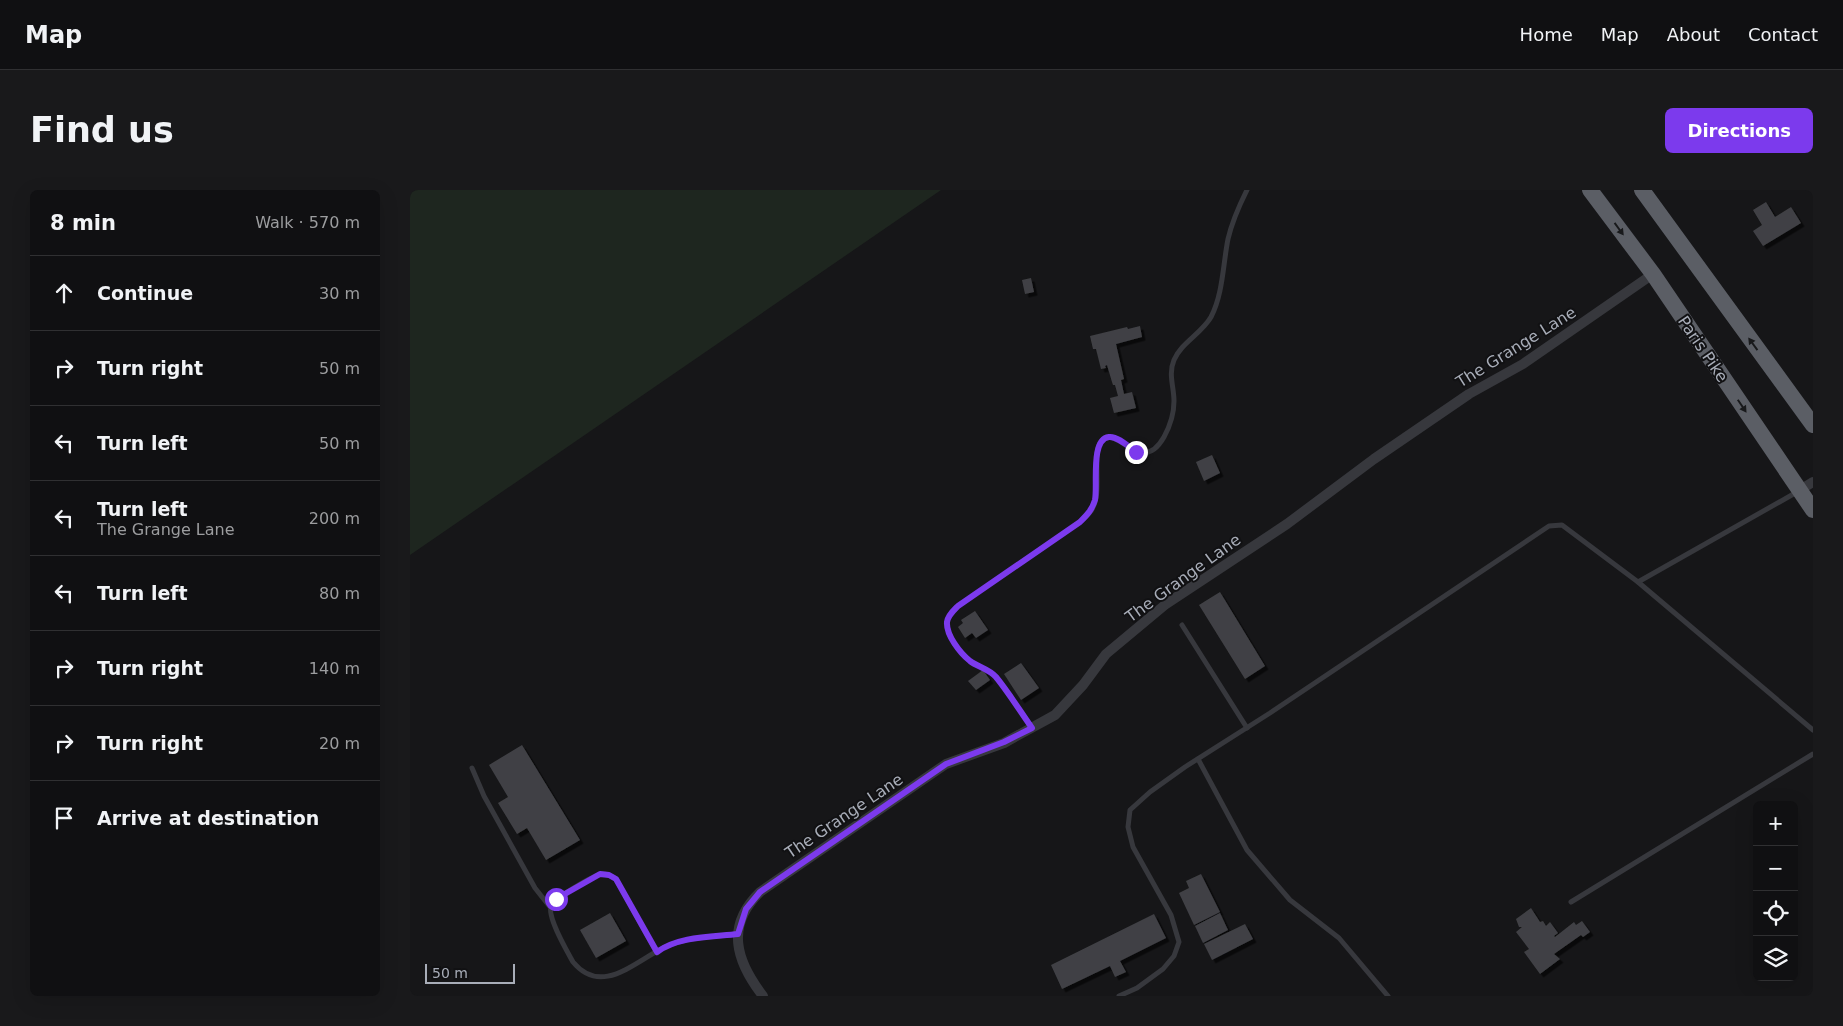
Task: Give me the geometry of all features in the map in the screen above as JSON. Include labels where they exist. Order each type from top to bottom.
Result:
[{"type":"highway","name":"Paris Pike","points":[[1590,190],[1806,486],[1813,510]]},
{"type":"highway","points":[[1642,190],[1813,425]]},
{"type":"street","name":"The Grange Lane","points":[[763,996],[744,967],[738,949],[738,934],[746,909],[760,892],[946,764],[1004,742],[1055,715],[1083,685],[1106,654],[1166,604],[1286,524],[1374,459],[1469,394],[1523,364],[1653,274]]},
{"type":"lane","points":[[1032,728],[995,676],[982,667],[970,662],[960,651],[950,634],[947,621],[958,606],[1080,522],[1091,511],[1097,487],[1097,454],[1099,444],[1103,439],[1109,436],[1116,437],[1136,452],[1147,453],[1153,450],[1163,439],[1171,423],[1175,402],[1171,372],[1174,359],[1210,318],[1220,284],[1235,213],[1247,190]]},
{"type":"lane","points":[[1638,582],[1806,486]]},
{"type":"lane","points":[[1119,996],[1137,988],[1162,969],[1174,956],[1179,942],[1170,915],[1132,847],[1128,827],[1130,810],[1150,792],[1198,759],[1248,728],[1549,526],[1562,525],[1638,582],[1813,730]]},
{"type":"lane","points":[[1182,625],[1248,728]]},
{"type":"lane","points":[[1571,902],[1813,754]]},
{"type":"lane","points":[[1198,759],[1246,850],[1290,900],[1339,938],[1388,996]]},
{"type":"lane","points":[[472,768],[484,796],[535,888],[550,906],[550,916],[580,973],[594,980],[609,981],[620,977],[662,948],[698,938],[738,934]]},
{"type":"lane","points":[[550,906],[556,899],[600,874],[609,875],[616,879],[657,952]]},
{"type":"shaded area","points":[[410,190],[941,190],[410,555]]},
{"type":"building","points":[[1766,202],[1775,217],[1791,207],[1801,223],[1763,246],[1753,231],[1762,225],[1753,210]]},
{"type":"building","points":[[1031,278],[1034,292],[1025,294],[1022,280]]},
{"type":"building","points":[[1140,326],[1142,337],[1116,344],[1124,379],[1121,380],[1124,394],[1132,392],[1136,408],[1114,413],[1110,398],[1118,396],[1115,385],[1113,385],[1107,365],[1105,366],[1106,368],[1101,369],[1096,349],[1093,349],[1090,336],[1127,327],[1128,329]]},
{"type":"building","points":[[1212,455],[1220,473],[1204,481],[1196,462]]},
{"type":"building","points":[[1220,592],[1265,666],[1245,679],[1199,605]]},
{"type":"building","points":[[975,611],[988,630],[976,638],[972,633],[965,638],[958,627],[963,623],[961,620]]},
{"type":"building","points":[[1021,663],[1039,688],[1021,700],[1004,674]]},
{"type":"building","points":[[983,670],[990,680],[976,690],[968,681]]},
{"type":"building","points":[[522,745],[580,840],[546,860],[527,828],[517,834],[498,803],[508,797],[489,765]]},
{"type":"building","points":[[1201,874],[1220,912],[1194,925],[1179,893],[1189,888],[1186,881]]},
{"type":"building","points":[[1531,908],[1540,922],[1543,921],[1546,926],[1550,922],[1558,933],[1555,937],[1574,922],[1576,925],[1582,921],[1590,932],[1583,937],[1581,935],[1554,954],[1560,959],[1540,974],[1524,952],[1529,949],[1516,932],[1522,927],[1519,927],[1516,919]]},
{"type":"building","points":[[610,913],[626,941],[596,958],[580,930]]},
{"type":"building","points":[[1220,913],[1228,930],[1203,943],[1195,926]]},
{"type":"building","points":[[1154,914],[1166,938],[1120,961],[1126,972],[1115,977],[1110,966],[1062,989],[1051,965]]},
{"type":"building","points":[[1245,924],[1253,939],[1212,960],[1204,944]]},
{"type":"route","points":[[556,899],[600,874],[609,875],[616,879],[657,952],[662,948],[698,938],[738,934],[746,909],[760,892],[946,764],[1004,742],[1032,728],[995,676],[982,667],[970,662],[960,651],[950,634],[947,621],[958,606],[1080,522],[1091,511],[1097,487],[1097,454],[1099,444],[1103,439],[1109,436],[1116,437],[1136,452]]}]
